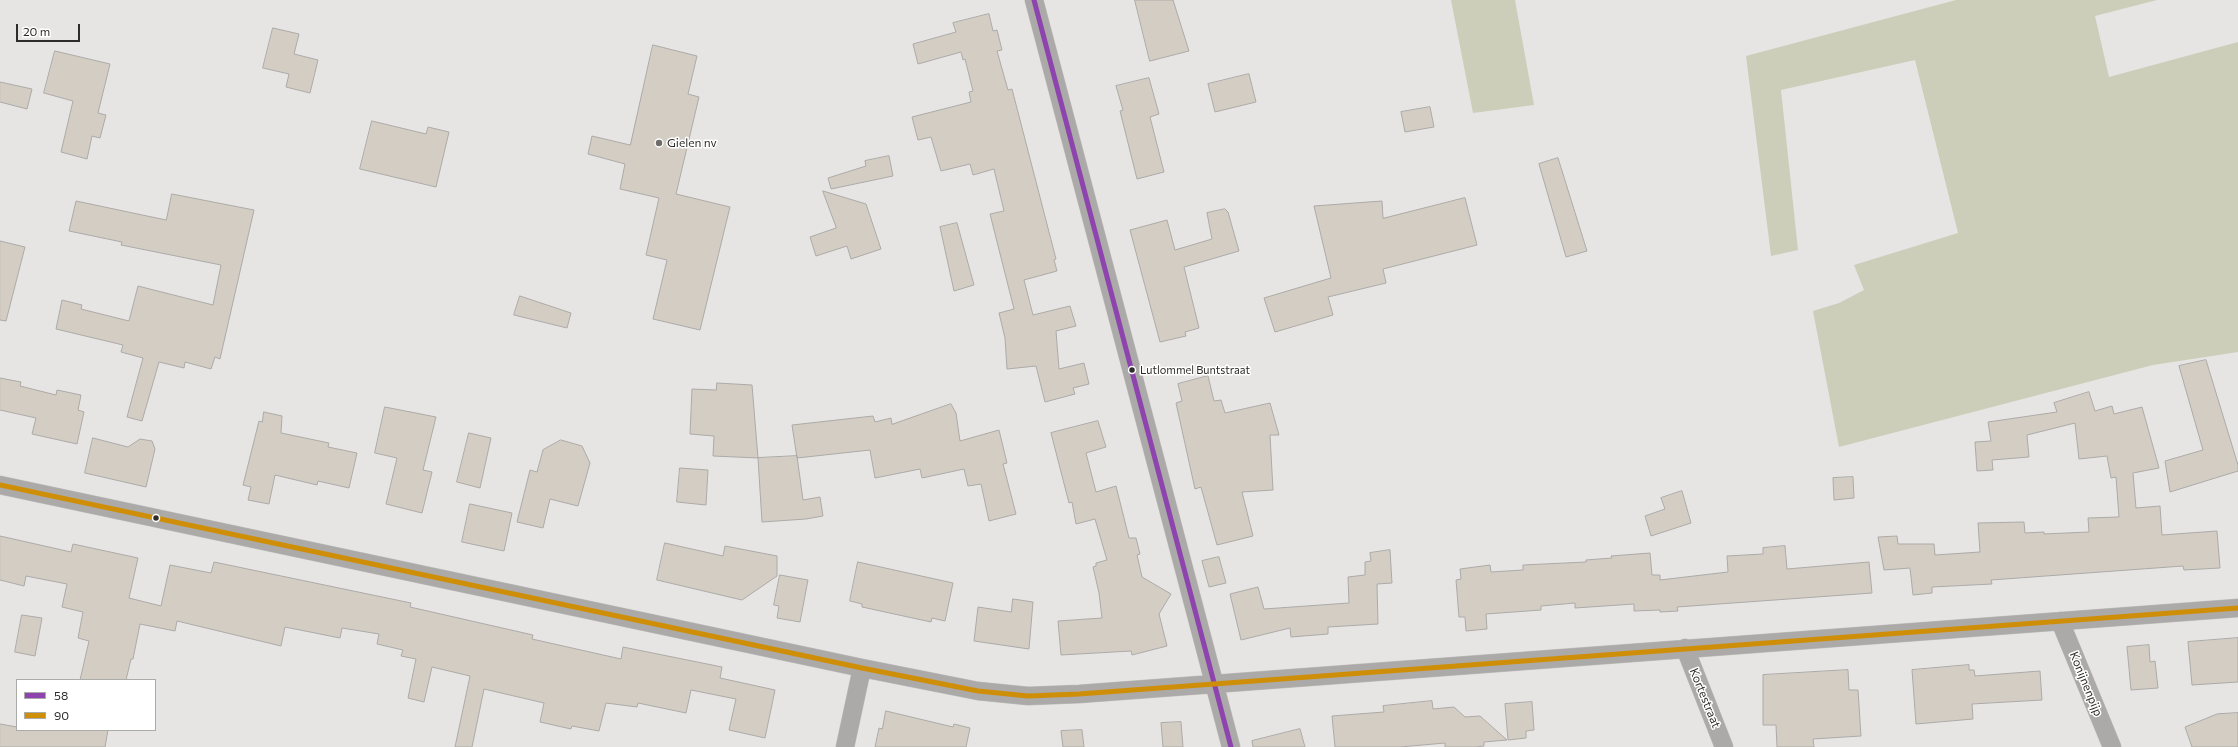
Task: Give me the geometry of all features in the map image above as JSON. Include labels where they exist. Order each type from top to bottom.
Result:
[{"type":"street","points":[[1034,0],[1230,747]]},
{"type":"street","points":[[0,485],[862,668],[978,691],[1028,696],[1079,694],[2238,608]]},
{"type":"street","name":"Konijnenpijp","points":[[2060,621],[2112,747]]},
{"type":"street","name":"Kortestraat","points":[[1685,648],[1724,747]]},
{"type":"street","points":[[845,747],[862,668]]},
{"type":"green space","points":[[1451,0],[1515,0],[1534,105],[1473,113]]},
{"type":"green space","points":[[1956,0],[2157,0],[2095,16],[2109,77],[2238,42],[2238,352],[2153,365],[1839,447],[1813,311],[1839,303],[1864,290],[1854,265],[1958,233],[1915,60],[1781,90],[1798,250],[1771,256],[1746,56]]},
{"type":"building","points":[[1135,0],[1173,0],[1189,51],[1150,61]]},
{"type":"building","points":[[989,14],[993,31],[997,30],[1002,50],[997,51],[1008,90],[1012,89],[1056,259],[1054,260],[1057,271],[1024,280],[1033,315],[1070,306],[1076,326],[1056,331],[1059,369],[1084,363],[1089,384],[1073,388],[1075,394],[1045,402],[1036,366],[1007,369],[1005,338],[999,313],[1014,309],[990,214],[1004,211],[994,169],[973,175],[970,164],[941,171],[931,137],[918,140],[912,117],[971,102],[969,92],[973,91],[965,59],[963,60],[961,52],[918,64],[913,44],[956,32],[953,23]]},
{"type":"building","points":[[273,28],[299,34],[294,54],[318,60],[310,93],[286,87],[289,74],[263,68]]},
{"type":"building","points":[[653,45],[697,56],[688,94],[699,97],[676,194],[730,207],[700,330],[653,319],[667,260],[646,255],[659,198],[620,189],[625,164],[588,154],[592,136],[630,145]]},
{"type":"building","points":[[55,51],[110,64],[98,113],[106,115],[100,138],[92,136],[87,159],[61,152],[73,101],[44,93]]},
{"type":"building","points":[[1249,74],[1256,102],[1215,112],[1208,84]]},
{"type":"building","points":[[1149,78],[1159,114],[1150,117],[1164,172],[1137,179],[1120,111],[1123,110],[1116,86]]},
{"type":"building","points":[[0,82],[32,89],[27,109],[0,102]]},
{"type":"building","points":[[1430,107],[1434,127],[1405,132],[1401,112]]},
{"type":"building","points":[[372,121],[426,134],[428,127],[449,132],[436,187],[360,169]]},
{"type":"building","points":[[889,156],[893,176],[831,189],[828,178],[866,166],[865,161]]},
{"type":"building","points":[[1558,158],[1587,251],[1566,257],[1539,164]]},
{"type":"building","points":[[823,191],[866,204],[881,249],[851,259],[847,246],[816,256],[810,237],[836,228]]},
{"type":"building","points":[[172,194],[254,210],[220,359],[215,357],[211,369],[185,362],[184,368],[159,362],[142,421],[127,417],[143,358],[121,352],[123,345],[56,329],[62,300],[82,305],[81,309],[129,321],[138,286],[213,305],[221,265],[121,245],[122,242],[69,231],[76,201],[166,220]]},
{"type":"building","points":[[1465,198],[1477,245],[1383,269],[1386,283],[1328,297],[1333,315],[1275,332],[1264,298],[1331,278],[1314,206],[1382,201],[1383,218]]},
{"type":"building","points":[[1225,209],[1228,212],[1239,251],[1184,267],[1199,328],[1185,332],[1186,336],[1160,342],[1130,230],[1167,220],[1175,250],[1212,239],[1207,213]]},
{"type":"building","points":[[957,223],[974,285],[954,291],[940,227]]},
{"type":"building","points":[[0,241],[25,247],[6,321],[0,320]]},
{"type":"building","points":[[520,296],[571,313],[567,328],[514,315]]},
{"type":"building","points":[[2206,360],[2238,465],[2238,471],[2170,492],[2165,461],[2203,450],[2179,366]]},
{"type":"building","points":[[1208,376],[1214,401],[1221,400],[1225,413],[1270,403],[1279,435],[1270,435],[1273,490],[1242,492],[1253,536],[1217,545],[1201,487],[1195,489],[1176,403],[1182,401],[1178,384]]},
{"type":"building","points":[[0,378],[21,382],[20,386],[56,395],[57,390],[81,395],[78,410],[84,412],[77,444],[32,434],[36,418],[0,410]]},
{"type":"building","points":[[717,383],[752,385],[758,458],[713,456],[714,436],[690,434],[692,389],[716,390]]},
{"type":"building","points":[[2089,392],[2095,411],[2112,406],[2114,414],[2142,407],[2159,468],[2133,473],[2136,508],[2160,506],[2162,535],[2217,531],[2220,568],[2184,570],[2183,566],[1991,580],[1992,584],[1932,587],[1932,593],[1913,595],[1910,568],[1884,570],[1878,537],[1897,536],[1898,544],[1934,544],[1935,555],[1980,552],[1978,523],[2024,522],[2025,533],[2044,532],[2044,534],[2089,532],[2088,518],[2119,517],[2116,477],[2111,478],[2107,456],[2079,459],[2075,423],[2027,435],[2029,457],[1992,460],[1993,470],[1977,471],[1975,442],[1991,441],[1988,422],[2057,412],[2054,403]]},
{"type":"building","points":[[951,404],[956,413],[960,441],[999,430],[1007,463],[1003,464],[1016,514],[989,521],[981,484],[968,486],[964,469],[922,478],[920,469],[875,478],[870,450],[797,458],[792,425],[873,416],[875,422],[891,418],[892,424]]},
{"type":"building","points":[[385,407],[436,417],[423,470],[432,472],[422,513],[386,504],[397,458],[375,453]]},
{"type":"building","points":[[264,412],[282,416],[281,433],[329,443],[328,447],[357,453],[349,488],[318,481],[317,485],[275,475],[269,504],[248,500],[251,487],[243,485],[259,421],[262,422]]},
{"type":"building","points":[[1098,421],[1106,447],[1086,453],[1096,492],[1116,486],[1129,538],[1136,538],[1140,554],[1137,555],[1142,577],[1171,594],[1159,614],[1167,646],[1132,655],[1131,651],[1061,655],[1058,621],[1102,618],[1099,593],[1093,567],[1096,566],[1096,563],[1107,560],[1095,519],[1076,524],[1072,502],[1069,503],[1051,433]]},
{"type":"building","points":[[469,433],[491,438],[480,488],[457,482]]},
{"type":"building","points":[[93,438],[128,447],[140,439],[152,441],[155,449],[146,487],[85,473]]},
{"type":"building","points":[[561,440],[582,446],[590,463],[578,506],[550,499],[543,528],[517,522],[530,470],[537,472],[543,450]]},
{"type":"building","points":[[797,456],[803,500],[820,497],[823,516],[806,519],[762,522],[758,458]]},
{"type":"building","points":[[680,468],[708,470],[706,505],[677,502]]},
{"type":"building","points":[[1853,477],[1854,498],[1834,500],[1833,478]]},
{"type":"building","points":[[1682,491],[1691,523],[1651,536],[1645,516],[1665,509],[1661,498]]},
{"type":"building","points":[[470,504],[512,513],[504,551],[462,542]]},
{"type":"building","points":[[0,536],[71,552],[73,544],[138,558],[129,598],[161,606],[170,565],[211,573],[214,562],[411,603],[410,607],[533,635],[532,639],[621,659],[623,647],[722,667],[720,678],[775,690],[765,738],[729,730],[736,699],[691,690],[686,713],[638,703],[637,707],[606,703],[599,731],[572,726],[571,729],[540,722],[544,703],[484,689],[472,747],[455,747],[470,676],[432,667],[424,702],[408,698],[416,659],[401,656],[403,650],[377,644],[379,634],[342,628],[340,638],[285,627],[281,646],[177,621],[175,631],[140,624],[133,659],[131,659],[126,679],[80,679],[89,641],[78,638],[83,612],[62,607],[67,584],[26,576],[24,586],[0,580]]},
{"type":"building","points":[[665,543],[723,556],[725,546],[777,556],[777,576],[742,600],[657,580]]},
{"type":"building","points":[[1785,546],[1787,569],[1869,562],[1872,593],[1677,607],[1678,611],[1660,612],[1660,610],[1634,611],[1634,604],[1575,608],[1575,603],[1541,606],[1541,610],[1486,614],[1487,629],[1466,631],[1465,617],[1459,617],[1456,580],[1461,579],[1460,569],[1490,565],[1491,572],[1523,570],[1523,565],[1586,562],[1586,560],[1612,558],[1611,556],[1650,553],[1652,575],[1660,575],[1660,580],[1728,572],[1727,556],[1763,554],[1763,548]]},
{"type":"building","points":[[1390,550],[1392,583],[1377,584],[1378,624],[1328,627],[1328,634],[1291,637],[1290,628],[1241,640],[1230,594],[1258,587],[1264,609],[1349,603],[1348,577],[1365,575],[1365,562],[1371,561],[1370,553]]},
{"type":"building","points":[[1219,557],[1226,583],[1209,587],[1202,561]]},
{"type":"building","points":[[858,562],[953,583],[945,621],[932,618],[931,622],[862,607],[862,604],[850,601]]},
{"type":"building","points":[[780,575],[808,580],[800,622],[777,618],[779,606],[774,605]]},
{"type":"building","points":[[1013,599],[1033,602],[1029,649],[974,641],[978,607],[1011,612]]},
{"type":"building","points":[[22,615],[42,618],[35,656],[15,652]]},
{"type":"building","points":[[2238,638],[2238,682],[2192,685],[2188,642]]},
{"type":"building","points":[[2149,645],[2150,662],[2155,661],[2158,688],[2131,690],[2127,647]]},
{"type":"building","points":[[1969,665],[1969,670],[1974,670],[1975,676],[2040,671],[2042,700],[1972,704],[1973,719],[1916,724],[1912,670]]},
{"type":"building","points":[[1848,670],[1849,690],[1858,690],[1861,736],[1813,739],[1814,747],[1777,747],[1776,725],[1763,725],[1763,675]]},
{"type":"building","points":[[1432,701],[1433,709],[1454,707],[1465,717],[1480,716],[1507,740],[1484,742],[1484,746],[1476,747],[1445,747],[1445,743],[1400,747],[1335,747],[1332,716],[1384,712],[1383,706]]},
{"type":"building","points":[[1532,702],[1534,730],[1526,731],[1526,738],[1508,740],[1505,704]]},
{"type":"building","points":[[886,711],[953,727],[954,724],[970,728],[966,747],[875,747],[879,728],[882,729]]},
{"type":"building","points":[[2238,713],[2238,747],[2192,747],[2185,727],[2217,714]]},
{"type":"building","points":[[1181,722],[1183,747],[1163,747],[1161,723]]},
{"type":"building","points":[[0,724],[16,727],[16,731],[108,731],[105,747],[0,747]]},
{"type":"building","points":[[1300,729],[1305,747],[1253,747],[1252,741]]},
{"type":"building","points":[[1082,730],[1084,747],[1063,747],[1061,731]]},
{"type":"transit line","name":"58","points":[[1034,0],[1231,747]]},
{"type":"transit line","name":"90","points":[[0,485],[862,668],[978,691],[1028,696],[1079,694],[2238,608]]},
{"type":"place","name":"Gielen nv","points":[[659,143]]},
{"type":"place","name":"Lutlommel Buntstraat","points":[[1132,370]]}]
